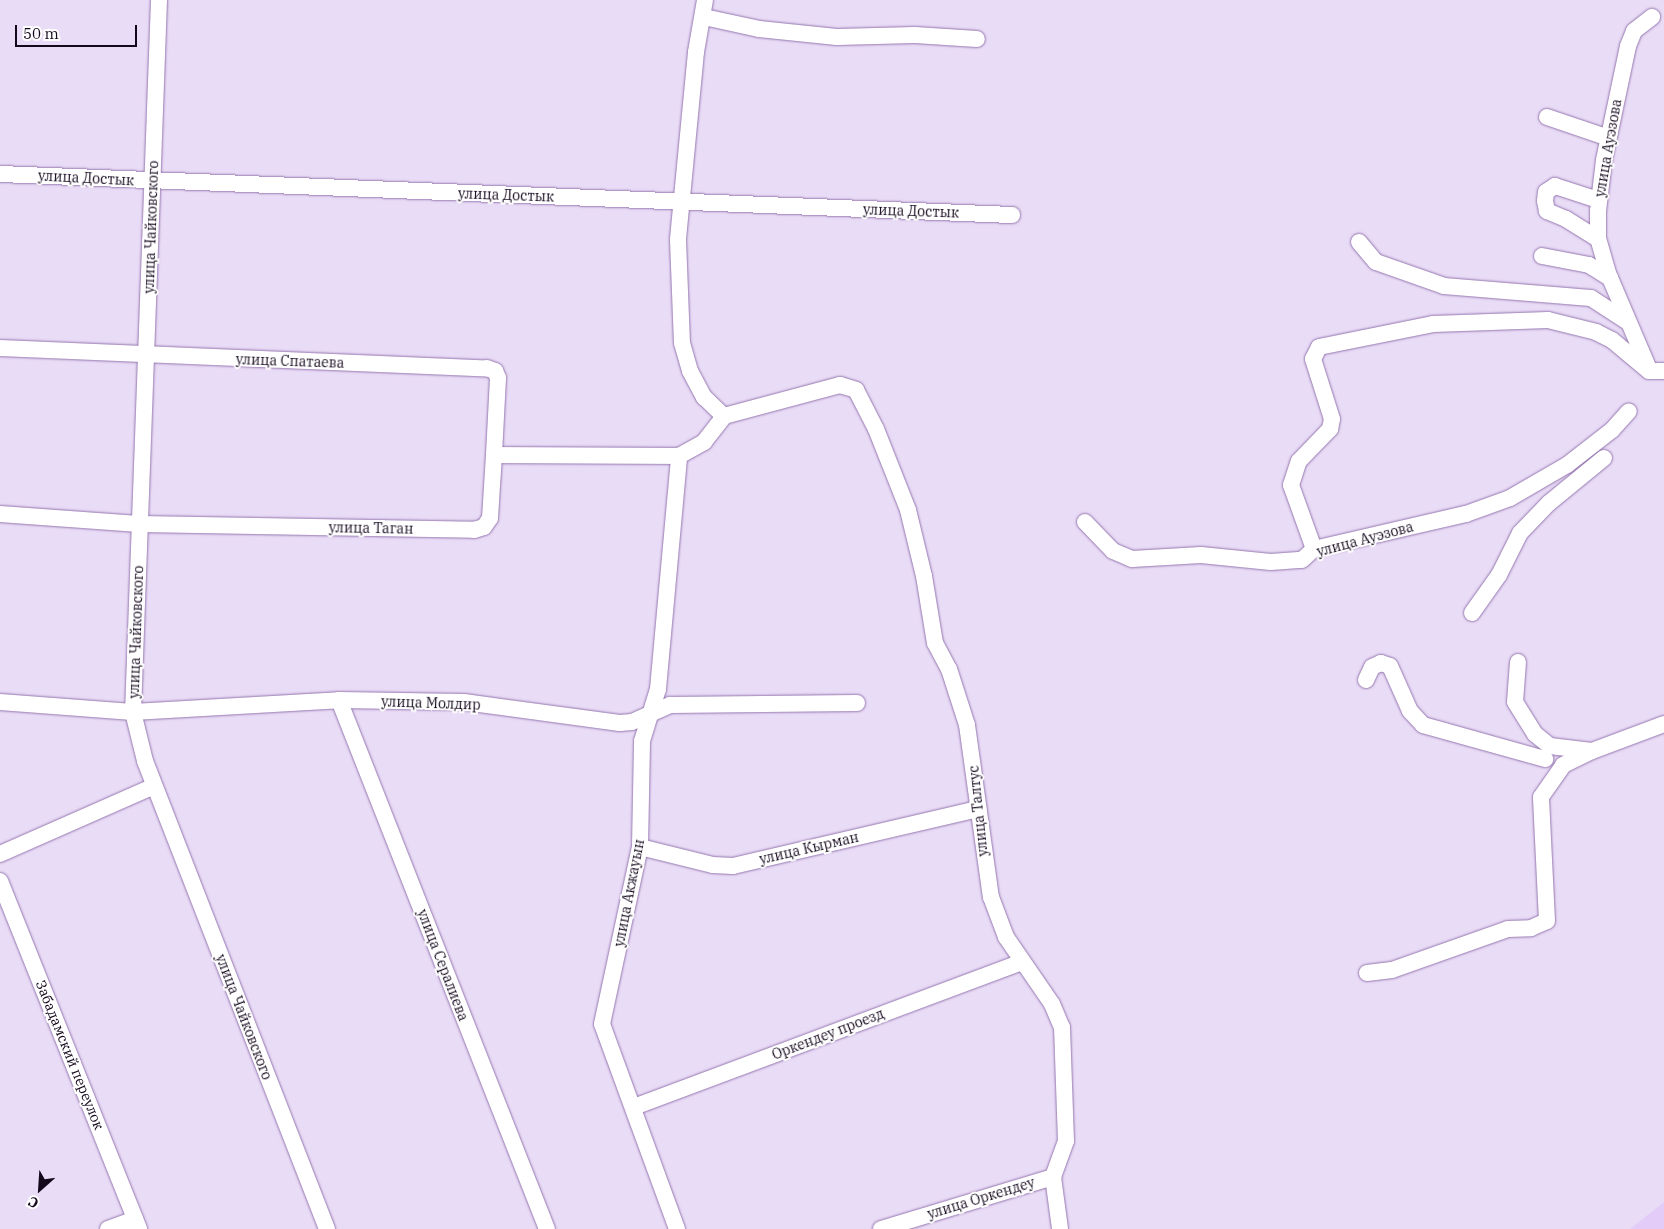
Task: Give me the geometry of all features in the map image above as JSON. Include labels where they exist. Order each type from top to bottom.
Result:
[{"type":"street","name":"улица Чайковского","points":[[159,0],[138,524],[134,712],[145,762],[327,1229]]},
{"type":"street","points":[[494,455],[679,456],[704,442],[724,416],[704,397],[690,371],[682,343],[678,240],[696,52],[704,17],[705,0]]},
{"type":"street","points":[[704,17],[759,29],[837,37],[914,35],[977,39]]},
{"type":"street","name":"улица Ауэзова","points":[[1652,17],[1634,31],[1628,46],[1598,200],[1598,240],[1610,278],[1628,322],[1657,371]]},
{"type":"street","points":[[1547,117],[1609,138]]},
{"type":"street","name":"улица Достык","points":[[0,174],[153,182],[1012,215]]},
{"type":"street","points":[[1598,200],[1555,186],[1546,192],[1545,201],[1547,211],[1566,219],[1598,240]]},
{"type":"street","points":[[1359,242],[1376,262],[1444,286],[1591,298],[1628,322]]},
{"type":"street","points":[[1542,256],[1589,265],[1610,278]]},
{"type":"street","points":[[1314,550],[1291,485],[1299,461],[1330,428],[1332,419],[1313,359],[1319,347],[1433,324],[1548,320],[1612,340],[1657,371]]},
{"type":"street","name":"улица Спатаева","points":[[0,348],[145,356],[487,368],[495,371],[498,378],[494,455]]},
{"type":"street","name":"улица Талтус","points":[[724,416],[840,385],[856,390],[876,429],[908,510],[924,576],[936,643],[949,669],[967,725],[991,897],[1006,937],[1052,1004],[1062,1027],[1066,1141],[1053,1176],[1060,1229]]},
{"type":"street","name":"улица Ауэзова","points":[[1085,522],[1113,551],[1132,559],[1201,555],[1288,562],[1302,560],[1314,550],[1466,514],[1504,500],[1567,465],[1612,430],[1629,411]]},
{"type":"street","name":"улица Таган","points":[[0,514],[138,524],[474,530],[484,526],[490,518],[494,455]]},
{"type":"street","name":"улица Акжауын","points":[[677,1229],[634,1107],[602,1024],[640,847],[642,741],[649,713],[658,689],[679,456]]},
{"type":"street","points":[[1472,613],[1499,574],[1520,533],[1549,503],[1604,458]]},
{"type":"street","points":[[1518,662],[1515,702],[1535,734],[1555,748],[1592,751]]},
{"type":"street","points":[[1366,680],[1372,667],[1381,663],[1390,666],[1410,711],[1423,725],[1545,759]]},
{"type":"street","name":"улица Молдир","points":[[0,702],[134,712],[339,700],[464,702],[620,723],[632,722],[670,705],[857,703]]},
{"type":"street","name":"улица Сералиева","points":[[339,700],[547,1229]]},
{"type":"street","points":[[1367,974],[1392,970],[1508,929],[1531,928],[1547,921],[1541,797],[1562,765],[1592,751],[1664,724]]},
{"type":"street","points":[[0,854],[154,786]]},
{"type":"street","name":"улица Кырман","points":[[640,847],[713,865],[733,866],[978,809]]},
{"type":"street","name":"Забадамский переулок","points":[[0,881],[137,1224]]},
{"type":"street","name":"Оркендеу проезд","points":[[634,1107],[1022,962]]},
{"type":"street","name":"улица Оркендеу","points":[[881,1229],[1053,1176]]},
{"type":"street","points":[[108,1229],[137,1224]]},
{"type":"shaded area","points":[[1664,1202],[1664,1229],[1630,1229]]}]
